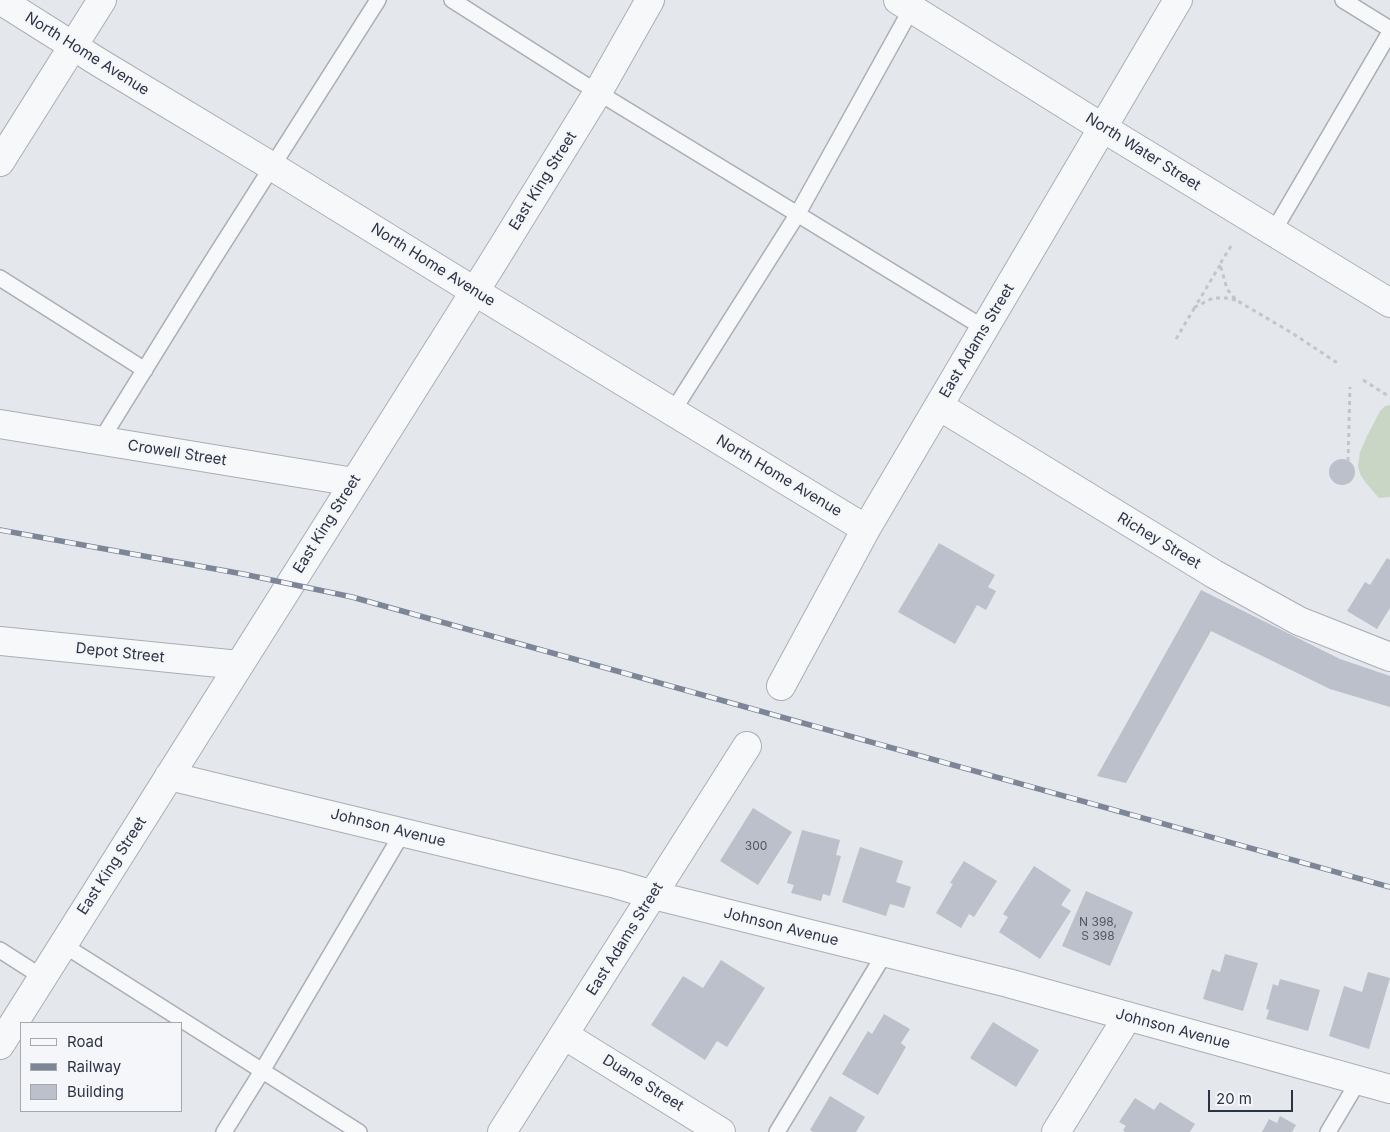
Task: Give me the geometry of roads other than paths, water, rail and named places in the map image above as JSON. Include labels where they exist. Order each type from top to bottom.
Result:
[{"type":"street","name":"North Home Avenue","points":[[0,0],[866,529]]},
{"type":"street","points":[[0,162],[102,0]]},
{"type":"street","name":"East King Street","points":[[0,1045],[598,92],[650,0]]},
{"type":"street","name":"East Adams Street","points":[[781,686],[866,529],[1178,0]]},
{"type":"street","name":"North Water Street","points":[[909,3],[1103,128],[1390,303]]},
{"type":"street","name":"Richey Street","points":[[939,406],[1214,574],[1299,621],[1390,657]]},
{"type":"street","name":"Crowell Street","points":[[0,424],[354,482]]},
{"type":"street","name":"Depot Street","points":[[0,640],[239,665]]},
{"type":"street","name":"East Adams Street","points":[[502,1132],[747,746]]},
{"type":"street","name":"Johnson Avenue","points":[[169,776],[616,884],[653,895],[1008,983],[1390,1089]]},
{"type":"street","points":[[1056,1132],[1128,1016]]},
{"type":"street","name":"Duane Street","points":[[564,1035],[721,1132]]},
{"type":"lane","points":[[101,440],[378,0]]},
{"type":"lane","points":[[452,0],[797,215],[984,328]]},
{"type":"lane","points":[[1273,232],[1390,30],[1343,0]]},
{"type":"lane","points":[[673,411],[797,215],[909,3]]},
{"type":"lane","points":[[0,278],[145,370]]},
{"type":"lane","points":[[224,1132],[403,832]]},
{"type":"lane","points":[[62,944],[359,1132]]},
{"type":"lane","points":[[0,950],[42,977]]},
{"type":"lane","points":[[777,1132],[885,953]]},
{"type":"lane","points":[[1328,1132],[1360,1080]]},
{"type":"railway","points":[[0,530],[243,574],[352,597],[1390,887]]}]
